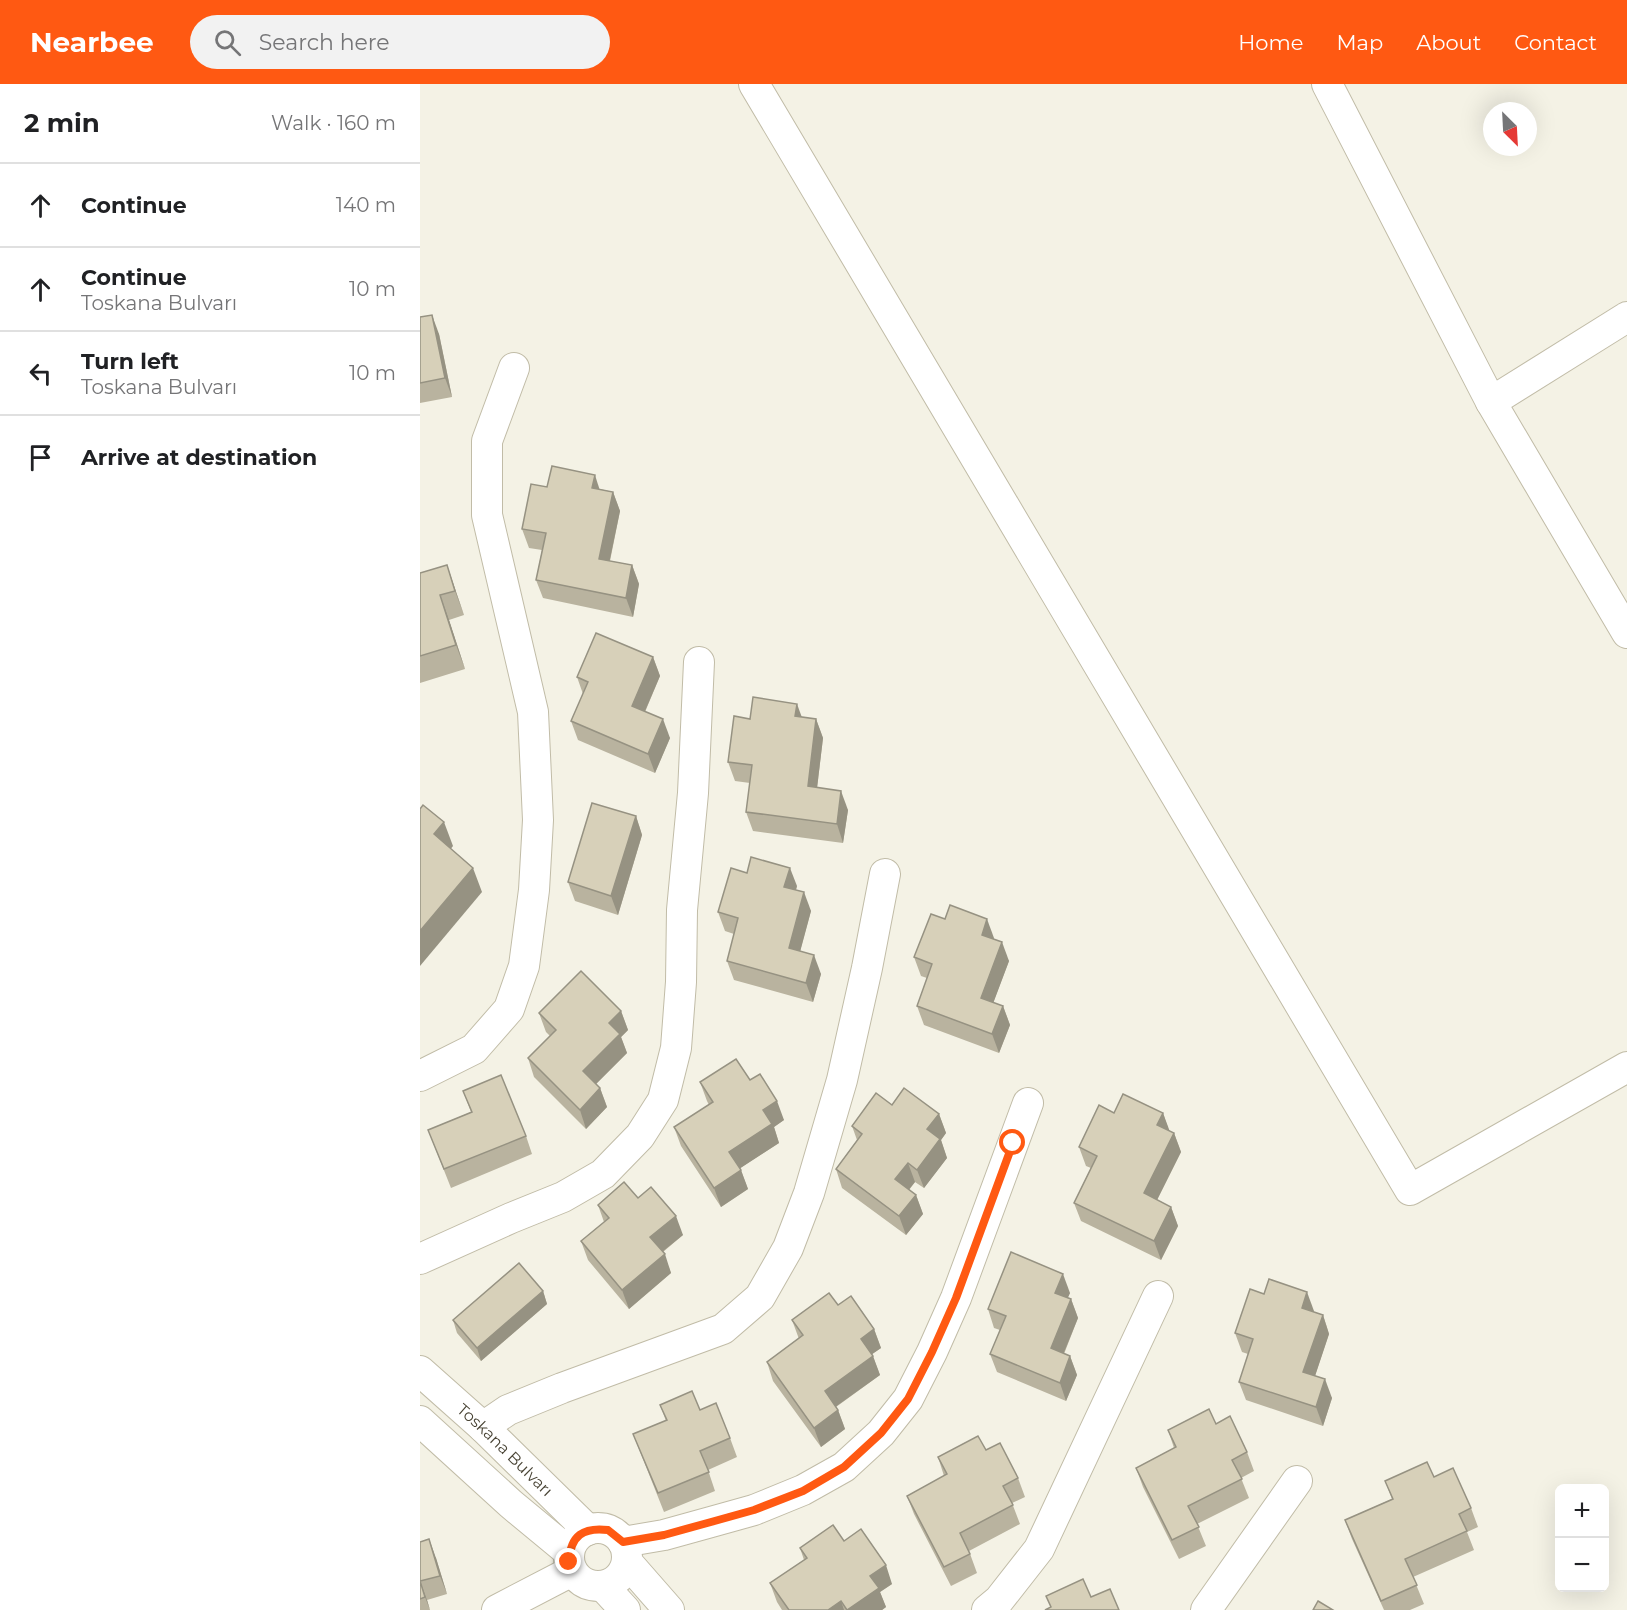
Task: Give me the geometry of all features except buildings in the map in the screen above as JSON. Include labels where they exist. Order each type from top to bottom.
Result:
[{"type":"street","points":[[754,84],[1410,1190],[1627,1067]]},
{"type":"street","points":[[1327,84],[1491,402],[1627,633]]},
{"type":"street","points":[[1491,402],[1627,316]]},
{"type":"street","points":[[420,1076],[474,1049],[509,1009],[524,966],[534,890],[538,820],[533,712],[486,515],[487,441],[514,368]]},
{"type":"street","points":[[420,1259],[563,1197],[603,1174],[640,1136],[663,1100],[676,1048],[681,982],[682,910],[690,844],[699,662]]},
{"type":"street","points":[[483,1427],[508,1410],[723,1329],[760,1297],[788,1248],[808,1193],[842,1080],[885,874]]},
{"type":"street","points":[[603,1586],[619,1578],[624,1571],[625,1552],[664,1535],[732,1516],[803,1491],[844,1467],[881,1433],[908,1399],[932,1352],[956,1298],[1028,1103]]},
{"type":"street","points":[[987,1610],[999,1600],[1039,1549],[1158,1296]]},
{"type":"street","name":"Toskana Bulvarı","points":[[420,1371],[483,1427],[577,1551],[585,1584],[603,1586],[625,1610]]},
{"type":"street","name":"Toskana Bulvarı","points":[[420,1420],[431,1449],[577,1551]]},
{"type":"street","points":[[1206,1610],[1297,1481]]},
{"type":"street","name":"Toskana Bulvarı","points":[[577,1551],[608,1530],[669,1610]]},
{"type":"street","points":[[497,1610],[577,1551]]},
{"type":"route","points":[[569,1562],[569,1552],[573,1542],[588,1530],[597,1528],[608,1530],[623,1542],[664,1535],[754,1510],[803,1491],[844,1467],[881,1433],[908,1399],[932,1352],[956,1298],[1013,1143]]}]
